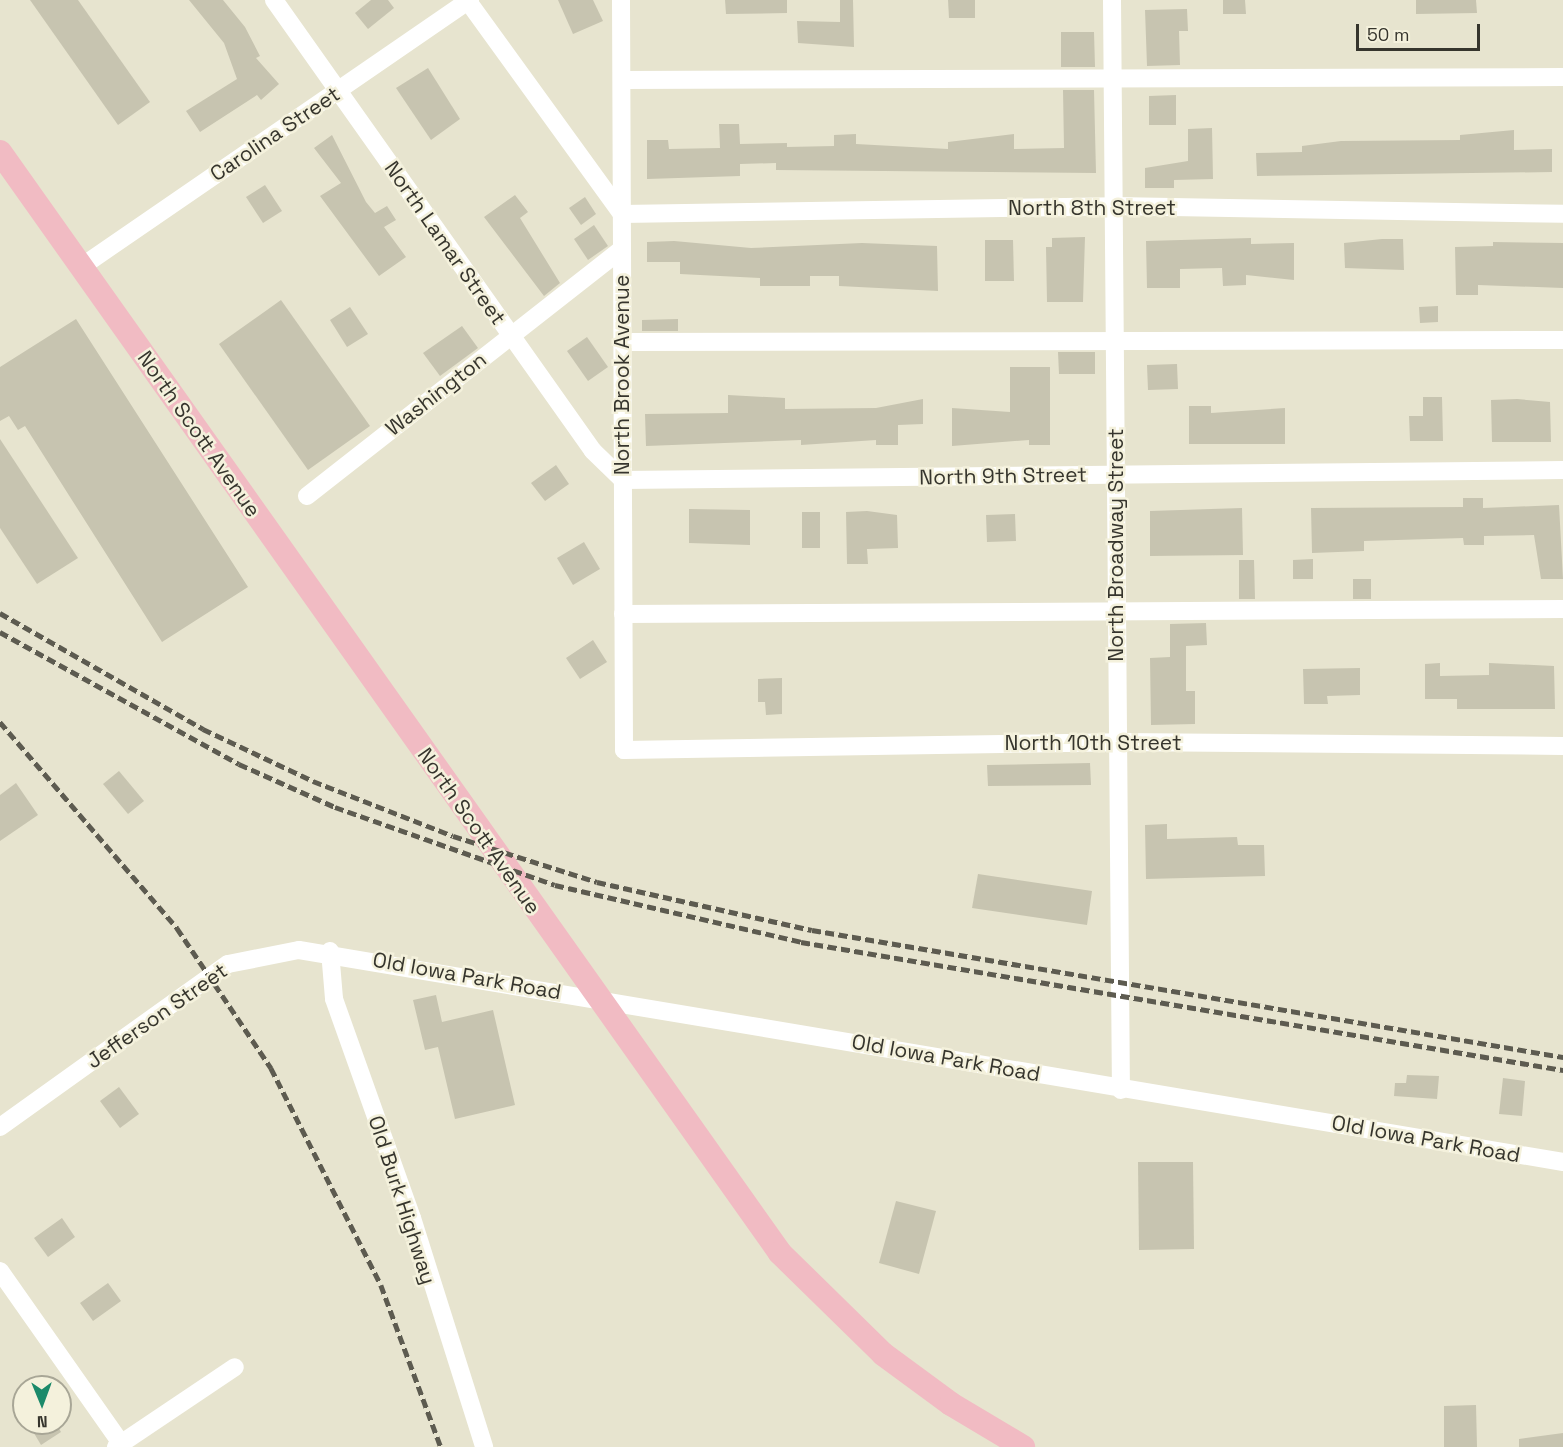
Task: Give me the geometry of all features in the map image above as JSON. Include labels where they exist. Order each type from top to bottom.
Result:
[{"type":"main road","name":"North Scott Avenue","points":[[0,152],[675,1110],[774,1245],[837,1315],[951,1404],[1023,1447]]},
{"type":"street","name":"North Lamar Street","points":[[274,0],[593,451],[623,480]]},
{"type":"street","name":"Carolina Street","points":[[81,267],[469,0]]},
{"type":"street","points":[[469,0],[622,214]]},
{"type":"street","name":"North Brook Avenue","points":[[621,0],[624,750]]},
{"type":"street","name":"North Broadway Street","points":[[1112,0],[1121,1090]]},
{"type":"street","points":[[622,80],[1563,77]]},
{"type":"street","name":"North 8th Street","points":[[622,214],[1114,206],[1563,214]]},
{"type":"street","name":"Washington","points":[[307,496],[622,249]]},
{"type":"street","points":[[624,342],[1563,340]]},
{"type":"street","name":"North 9th Street","points":[[623,480],[1563,470]]},
{"type":"street","points":[[623,614],[1563,609]]},
{"type":"street","name":"North 10th Street","points":[[624,750],[1118,742],[1563,746]]},
{"type":"street","name":"Old Iowa Park Road","points":[[330,951],[1121,1090],[1563,1162]]},
{"type":"street","name":"Jefferson Street","points":[[0,1127],[228,964],[269,952],[330,951]]},
{"type":"street","name":"Old Burk Highway","points":[[330,951],[334,999],[412,1218],[484,1447]]},
{"type":"street","points":[[0,1271],[119,1445],[235,1367]]},
{"type":"building","points":[[30,0],[78,0],[150,102],[118,125]]},
{"type":"building","points":[[189,0],[223,0],[245,27],[260,56],[256,58],[279,84],[261,100],[257,95],[200,132],[186,111],[237,79],[224,43]]},
{"type":"building","points":[[371,0],[388,0],[394,8],[368,29],[355,13]]},
{"type":"building","points":[[558,0],[593,0],[603,21],[573,34]]},
{"type":"building","points":[[725,0],[787,0],[787,13],[726,14]]},
{"type":"building","points":[[840,0],[853,0],[854,47],[798,43],[797,21],[840,22]]},
{"type":"building","points":[[948,0],[975,0],[975,18],[949,18]]},
{"type":"building","points":[[1223,0],[1245,0],[1246,14],[1223,14]]},
{"type":"building","points":[[1416,0],[1476,0],[1477,13],[1416,14]]},
{"type":"building","points":[[1187,9],[1188,31],[1179,31],[1180,65],[1147,66],[1145,10]]},
{"type":"building","points":[[1061,32],[1094,32],[1095,67],[1061,67]]},
{"type":"building","points":[[428,68],[460,119],[431,140],[396,88]]},
{"type":"building","points":[[1063,90],[1094,90],[1096,173],[776,170],[776,163],[740,164],[740,176],[647,179],[647,140],[668,140],[669,149],[720,148],[719,124],[739,124],[740,144],[787,143],[787,147],[834,146],[834,135],[856,134],[856,144],[948,149],[948,142],[1014,134],[1014,149],[1064,148]]},
{"type":"building","points":[[1176,95],[1176,125],[1149,125],[1149,96]]},
{"type":"building","points":[[1212,128],[1213,179],[1174,180],[1174,188],[1145,188],[1145,168],[1188,161],[1188,129]]},
{"type":"building","points":[[1514,130],[1514,150],[1552,149],[1552,172],[1257,176],[1256,153],[1302,152],[1302,146],[1341,141],[1460,140],[1460,135]]},
{"type":"building","points":[[332,135],[366,202],[375,213],[387,206],[396,220],[384,227],[406,257],[379,276],[320,196],[341,183],[314,148]]},
{"type":"building","points":[[265,185],[282,211],[263,223],[246,197]]},
{"type":"building","points":[[515,195],[528,212],[520,218],[560,283],[544,296],[484,217]]},
{"type":"building","points":[[585,197],[596,214],[581,225],[569,208]]},
{"type":"building","points":[[594,225],[608,246],[588,260],[574,239]]},
{"type":"building","points":[[1085,237],[1083,302],[1047,302],[1046,247],[1052,247],[1052,238]]},
{"type":"building","points":[[1251,238],[1251,244],[1294,243],[1294,280],[1246,275],[1246,285],[1223,286],[1222,268],[1180,269],[1180,288],[1147,288],[1146,241]]},
{"type":"building","points":[[1403,239],[1404,270],[1345,268],[1344,243]]},
{"type":"building","points":[[985,240],[1013,240],[1014,281],[985,281]]},
{"type":"building","points":[[674,241],[751,248],[862,243],[937,246],[938,291],[839,286],[839,276],[810,276],[810,286],[760,286],[760,278],[680,274],[680,262],[647,262],[647,242]]},
{"type":"building","points":[[1493,242],[1563,243],[1563,288],[1478,285],[1478,295],[1456,295],[1455,247],[1493,246]]},
{"type":"building","points":[[281,300],[370,426],[308,470],[219,344]]},
{"type":"building","points":[[1438,306],[1438,322],[1420,323],[1419,307]]},
{"type":"building","points":[[350,307],[368,334],[347,347],[330,320]]},
{"type":"building","points":[[76,319],[248,587],[162,642],[25,426],[18,430],[9,416],[0,421],[0,367]]},
{"type":"building","points":[[678,319],[678,331],[642,331],[642,320]]},
{"type":"building","points":[[462,326],[478,348],[440,376],[423,353]]},
{"type":"building","points":[[587,337],[608,367],[588,381],[567,351]]},
{"type":"building","points":[[1058,352],[1095,352],[1095,374],[1059,374]]},
{"type":"building","points":[[1177,364],[1178,389],[1148,390],[1147,365]]},
{"type":"building","points":[[1010,367],[1050,367],[1050,445],[1029,445],[1029,440],[952,446],[952,408],[1010,412]]},
{"type":"building","points":[[728,395],[785,398],[785,409],[876,408],[923,399],[923,424],[898,425],[898,445],[876,445],[876,440],[801,445],[801,440],[646,446],[645,414],[728,413]]},
{"type":"building","points":[[1423,397],[1442,397],[1443,441],[1410,441],[1409,416],[1423,416]]},
{"type":"building","points":[[1517,399],[1550,402],[1551,442],[1492,442],[1491,400]]},
{"type":"building","points":[[1189,406],[1211,406],[1211,413],[1285,408],[1285,444],[1189,444]]},
{"type":"building","points":[[0,439],[78,558],[37,584],[0,528]]},
{"type":"building","points":[[556,465],[569,484],[545,501],[531,483]]},
{"type":"building","points":[[1463,498],[1483,498],[1483,508],[1559,505],[1563,579],[1541,579],[1534,535],[1484,536],[1484,545],[1464,545],[1463,538],[1364,541],[1364,551],[1312,553],[1311,508],[1463,507]]},
{"type":"building","points":[[1242,508],[1243,555],[1150,556],[1150,511]]},
{"type":"building","points":[[689,509],[750,510],[750,545],[689,543]]},
{"type":"building","points":[[867,511],[897,515],[898,548],[867,549],[868,564],[847,564],[846,512]]},
{"type":"building","points":[[802,512],[820,512],[820,548],[802,548]]},
{"type":"building","points":[[1015,514],[1016,541],[987,542],[986,515]]},
{"type":"building","points":[[584,542],[600,569],[573,585],[557,558]]},
{"type":"building","points":[[1313,559],[1313,579],[1293,579],[1293,560]]},
{"type":"building","points":[[1239,560],[1254,560],[1255,599],[1239,599]]},
{"type":"building","points":[[1353,579],[1371,579],[1371,599],[1353,599]]},
{"type":"building","points":[[1206,623],[1207,645],[1186,646],[1186,691],[1195,691],[1195,724],[1151,725],[1150,658],[1170,657],[1170,624]]},
{"type":"building","points":[[593,640],[607,662],[580,679],[566,658]]},
{"type":"building","points":[[1440,663],[1440,676],[1489,675],[1489,663],[1554,666],[1555,709],[1457,709],[1457,699],[1425,699],[1425,664]]},
{"type":"building","points":[[1360,668],[1360,695],[1327,696],[1328,704],[1304,704],[1303,669]]},
{"type":"building","points":[[782,678],[782,714],[766,715],[765,702],[758,702],[758,679]]},
{"type":"building","points":[[1090,763],[1091,785],[988,786],[987,765]]},
{"type":"building","points":[[119,771],[144,801],[128,814],[103,784]]},
{"type":"building","points":[[16,783],[38,815],[0,841],[0,795]]},
{"type":"building","points":[[1167,824],[1167,839],[1237,837],[1238,845],[1264,845],[1265,876],[1146,879],[1145,825]]},
{"type":"building","points":[[978,874],[1092,891],[1087,925],[972,908]]},
{"type":"building","points":[[436,995],[442,1022],[493,1010],[515,1105],[455,1119],[438,1047],[425,1050],[413,1000]]},
{"type":"building","points":[[1407,1075],[1439,1076],[1437,1099],[1394,1096],[1395,1083],[1406,1083]]},
{"type":"building","points":[[1503,1078],[1525,1081],[1522,1116],[1499,1114]]},
{"type":"building","points":[[119,1087],[139,1114],[120,1128],[100,1101]]},
{"type":"building","points":[[1138,1162],[1193,1162],[1194,1249],[1139,1250]]},
{"type":"building","points":[[896,1201],[936,1211],[919,1274],[879,1263]]},
{"type":"building","points":[[62,1218],[75,1237],[48,1257],[34,1238]]},
{"type":"building","points":[[108,1283],[121,1301],[93,1321],[80,1303]]},
{"type":"building","points":[[1476,1405],[1477,1447],[1444,1447],[1444,1406]]},
{"type":"building","points":[[1563,1433],[1563,1447],[1519,1447],[1519,1439]]},
{"type":"building","points":[[35,1435],[56,1435],[41,1445]]},
{"type":"railway","points":[[0,613],[203,729],[313,781],[453,836],[597,882],[812,930],[1563,1057]]},
{"type":"railway","points":[[0,632],[239,764],[335,807],[555,885],[801,942],[1563,1070]]},
{"type":"railway","points":[[0,722],[177,928],[271,1068],[381,1285],[441,1447]]}]
